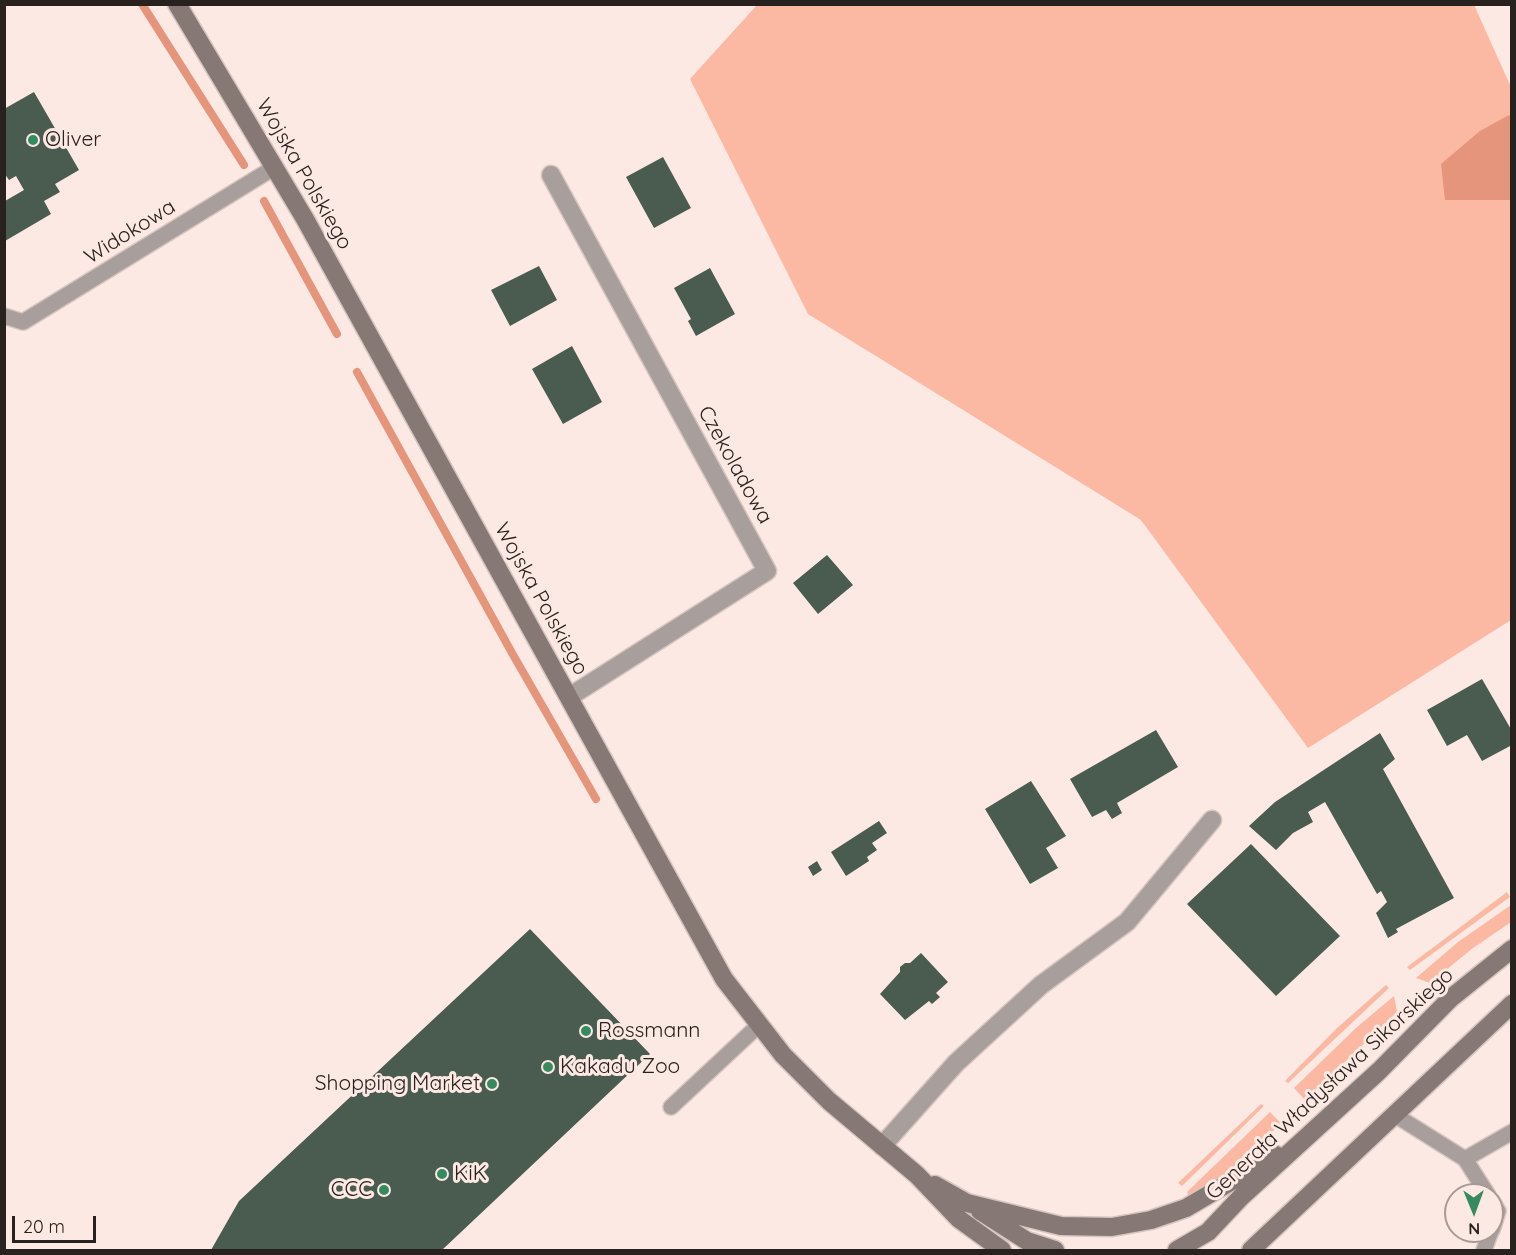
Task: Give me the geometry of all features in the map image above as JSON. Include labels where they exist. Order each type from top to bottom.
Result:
[{"type":"street","name":"Wojska Polskiego","points":[[177,4],[275,167],[724,979],[759,1025],[822,1094],[963,1211]]},
{"type":"street","name":"Czekoladowa","points":[[551,175],[767,571],[569,697]]},
{"type":"street","points":[[882,1146],[956,1063],[1041,985],[1127,922],[1212,820]]},
{"type":"street","name":"Generała Władysława Sikorskiego","points":[[1178,1251],[1208,1232],[1241,1197],[1318,1129],[1451,998],[1512,949]]},
{"type":"street","points":[[1251,1251],[1512,1004]]},
{"type":"street","points":[[963,1211],[1061,1226],[1112,1227],[1151,1220],[1205,1198],[1318,1129]]},
{"type":"street","points":[[963,1211],[1002,1251]]},
{"type":"street","points":[[963,1211],[1055,1251]]},
{"type":"lane","name":"Widokowa","points":[[4,316],[23,322],[275,167]]},
{"type":"lane","points":[[671,1107],[759,1025]]},
{"type":"lane","points":[[1395,1114],[1465,1160],[1480,1183]]},
{"type":"lane","points":[[1465,1160],[1512,1132]]},
{"type":"shaded area","points":[[757,5],[1474,5],[1511,87],[1511,620],[1308,748],[1141,520],[808,314],[690,79]]},
{"type":"shaded area","points":[[1509,115],[1512,118],[1511,200],[1445,200],[1441,164],[1480,131]]},
{"type":"shaded area","points":[[1507,892],[1510,897],[1410,970],[1407,967]]},
{"type":"shaded area","points":[[1511,905],[1511,922],[1473,948],[1430,983],[1416,978],[1458,942]]},
{"type":"shaded area","points":[[1386,985],[1389,988],[1288,1083],[1285,1081],[1336,1029]]},
{"type":"shaded area","points":[[1394,996],[1397,1012],[1305,1100],[1294,1088],[1356,1028]]},
{"type":"shaded area","points":[[1261,1104],[1264,1106],[1182,1186],[1178,1183]]},
{"type":"shaded area","points":[[1270,1112],[1281,1123],[1229,1174],[1189,1198],[1187,1192]]},
{"type":"building","name":"Oliver","points":[[34,92],[79,170],[55,184],[60,192],[44,201],[51,214],[5,241],[5,201],[24,190],[16,176],[9,180],[4,173],[4,109]]},
{"type":"building","points":[[663,157],[691,208],[654,228],[626,177]]},
{"type":"building","points":[[539,266],[557,300],[510,326],[491,290]]},
{"type":"building","points":[[710,268],[735,314],[696,336],[688,321],[691,319],[674,288]]},
{"type":"building","points":[[572,346],[602,402],[563,424],[532,369]]},
{"type":"building","points":[[827,555],[853,585],[818,614],[793,583]]},
{"type":"building","points":[[1482,679],[1512,731],[1512,745],[1482,761],[1467,735],[1447,746],[1427,710]]},
{"type":"building","points":[[1156,730],[1178,767],[1117,803],[1122,813],[1112,819],[1106,810],[1092,817],[1070,779]]},
{"type":"building","points":[[1380,733],[1395,759],[1383,769],[1454,898],[1396,929],[1398,932],[1388,938],[1376,913],[1387,902],[1381,891],[1377,894],[1325,802],[1308,812],[1313,822],[1293,833],[1276,850],[1249,826],[1275,802]]},
{"type":"building","points":[[1031,781],[1066,836],[1046,848],[1058,868],[1030,884],[985,809]]},
{"type":"building","points":[[879,821],[887,833],[872,843],[877,850],[867,857],[869,861],[846,876],[831,852]]},
{"type":"building","points":[[1251,844],[1340,936],[1276,996],[1187,904]]},
{"type":"building","points":[[817,861],[822,870],[813,876],[808,867]]},
{"type":"building","points":[[530,929],[650,1054],[442,1250],[211,1250],[239,1201]]},
{"type":"building","points":[[921,953],[948,982],[936,993],[940,997],[932,1004],[929,1001],[905,1020],[880,994],[900,972],[900,967],[905,963],[910,963]]},
{"type":"waterway","points":[[142,4],[244,165]]},
{"type":"waterway","points":[[264,201],[337,334]]},
{"type":"waterway","points":[[357,372],[512,653],[596,799]]},
{"type":"place","name":"Oliver","points":[[33,140]]},
{"type":"place","name":"Rossmann","points":[[586,1031]]},
{"type":"place","name":"Kakadu Zoo","points":[[548,1067]]},
{"type":"place","name":"Shopping Market","points":[[492,1084]]},
{"type":"place","name":"KiK","points":[[442,1174]]},
{"type":"place","name":"CCC","points":[[384,1190]]}]
